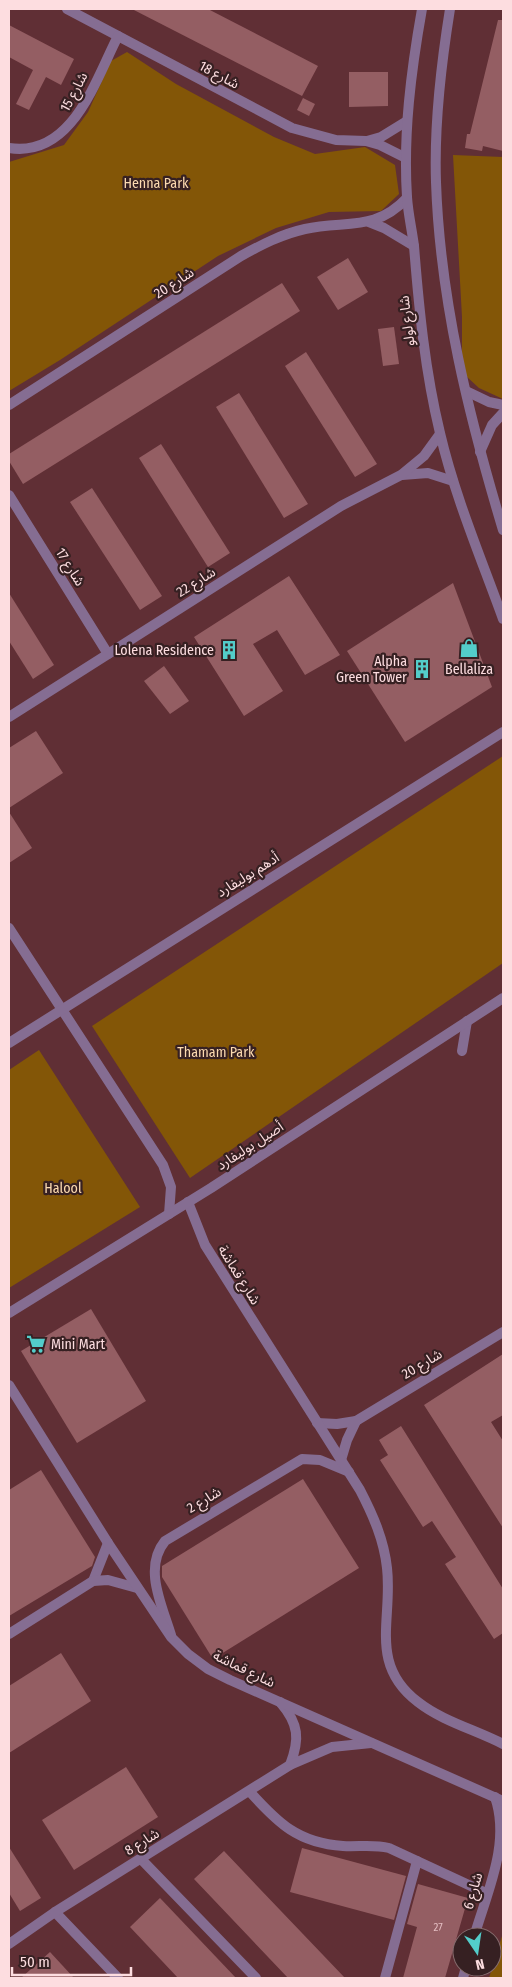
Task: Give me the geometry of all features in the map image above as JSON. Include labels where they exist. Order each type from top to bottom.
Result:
[{"type":"street","name":"شارع 18","points":[[67,9],[292,128],[336,140],[366,141],[394,150],[406,158]]},
{"type":"street","name":"شارع لولو","points":[[422,9],[407,121],[406,158],[407,198],[414,246],[423,339],[440,434],[453,481],[503,619]]},
{"type":"street","points":[[450,9],[439,108],[436,182],[451,326],[480,452],[503,530]]},
{"type":"street","name":"شارع 15","points":[[9,148],[38,146],[57,138],[73,123],[118,36]]},
{"type":"street","name":"شارع 18","points":[[366,141],[381,137],[407,121]]},
{"type":"street","name":"شارع 20","points":[[9,405],[241,256],[271,240],[303,229],[369,222],[384,217],[397,209],[407,198]]},
{"type":"street","name":"شارع 20","points":[[369,222],[384,228],[414,246]]},
{"type":"street","points":[[466,391],[489,402],[503,405]]},
{"type":"street","points":[[480,452],[488,432],[503,413]]},
{"type":"street","name":"شارع 22","points":[[9,717],[341,506],[401,475],[424,456],[440,434]]},
{"type":"street","name":"شارع 22","points":[[401,475],[428,473],[453,481]]},
{"type":"street","name":"شارع 17","points":[[9,495],[108,654]]},
{"type":"street","name":"أدهم بوليفارد","points":[[9,1043],[62,1011],[219,909],[503,732]]},
{"type":"street","points":[[9,928],[164,1165],[172,1187],[169,1214]]},
{"type":"street","name":"أصيل بوليفارد","points":[[9,1313],[188,1202],[503,998]]},
{"type":"street","points":[[462,1051],[468,1021]]},
{"type":"street","name":"شارع قماشة","points":[[188,1202],[205,1246],[349,1472],[375,1520],[384,1552],[388,1586],[384,1642],[394,1675],[408,1694],[426,1708],[503,1743]]},
{"type":"street","name":"شارع 20","points":[[317,1423],[337,1424],[356,1421],[503,1332]]},
{"type":"street","name":"شارع قماشة","points":[[9,1385],[137,1588],[171,1637],[188,1654],[208,1669],[499,1799]]},
{"type":"street","points":[[341,1460],[347,1440],[356,1421]]},
{"type":"street","name":"شارع 2","points":[[171,1637],[154,1574],[155,1560],[165,1541],[302,1459],[320,1460],[349,1472]]},
{"type":"street","points":[[92,1581],[108,1543]]},
{"type":"street","points":[[9,1634],[92,1581],[108,1580],[137,1588]]},
{"type":"street","points":[[280,1701],[292,1715],[297,1732],[296,1749],[290,1765]]},
{"type":"street","name":"شارع 8","points":[[9,1944],[55,1912],[250,1792],[290,1765],[332,1747],[372,1742]]},
{"type":"street","points":[[250,1792],[274,1820],[301,1835],[342,1846],[366,1845],[389,1848],[486,1893]]},
{"type":"street","name":"شارع 6","points":[[477,1927],[501,1850],[502,1824],[499,1799]]},
{"type":"street","points":[[141,1859],[256,1978]]},
{"type":"street","points":[[385,1978],[417,1860]]},
{"type":"street","points":[[55,1912],[118,1978]]},
{"type":"green space","name":"Henna Park","points":[[127,52],[176,84],[274,137],[315,154],[365,147],[395,165],[399,194],[381,211],[329,212],[276,228],[218,256],[60,360],[9,391],[9,162],[64,145],[88,112],[111,61]]},
{"type":"green space","points":[[453,155],[503,157],[503,399],[479,388],[466,376],[462,363],[462,317]]},
{"type":"green space","name":"Thamam Park","points":[[503,756],[503,963],[190,1178],[92,1026]]},
{"type":"green space","name":"Halool","points":[[39,1050],[140,1207],[9,1288],[9,1070]]},
{"type":"green space","points":[[503,1933],[503,1978],[489,1978],[502,1977]]},
{"type":"building","points":[[132,9],[208,9],[318,66],[302,96]]},
{"type":"building","points":[[498,20],[503,20],[503,151],[483,146],[482,151],[465,148],[467,134],[470,134]]},
{"type":"building","points":[[9,25],[74,59],[61,85],[46,77],[29,110],[16,104],[33,70],[9,57]]},
{"type":"building","points":[[349,72],[388,72],[388,106],[349,107]]},
{"type":"building","points":[[303,98],[315,104],[309,116],[297,110]]},
{"type":"building","points":[[348,258],[368,292],[338,310],[317,277]]},
{"type":"building","points":[[282,283],[300,311],[23,484],[9,461],[9,454]]},
{"type":"building","points":[[394,327],[399,364],[383,366],[378,329]]},
{"type":"building","points":[[306,352],[377,464],[355,477],[285,366]]},
{"type":"building","points":[[239,393],[308,504],[284,518],[216,407]]},
{"type":"building","points":[[161,444],[230,553],[208,567],[139,458]]},
{"type":"building","points":[[92,488],[162,596],[140,610],[70,502]]},
{"type":"building","name":"Lolena Residence","points":[[289,576],[340,655],[305,675],[277,630],[253,644],[283,691],[244,716],[194,637]]},
{"type":"building","name":"Alpha Green Tower","points":[[453,583],[492,687],[405,742],[347,651]]},
{"type":"building","points":[[9,593],[54,665],[33,679],[9,641]]},
{"type":"building","points":[[164,666],[189,701],[170,714],[144,681]]},
{"type":"building","points":[[36,731],[63,773],[9,808],[9,748]]},
{"type":"building","points":[[9,812],[32,848],[9,863]]},
{"type":"building","points":[[91,1309],[146,1401],[77,1443],[21,1351]]},
{"type":"building","points":[[503,1354],[503,1415],[491,1422],[503,1441],[503,1528],[424,1405]]},
{"type":"building","points":[[401,1426],[503,1589],[503,1633],[494,1639],[445,1564],[456,1557],[432,1521],[423,1527],[380,1460],[388,1455],[379,1440]]},
{"type":"building","points":[[41,1470],[95,1557],[92,1566],[9,1616],[9,1490]]},
{"type":"building","points":[[303,1479],[359,1568],[213,1659],[162,1577],[162,1566]]},
{"type":"building","points":[[61,1653],[91,1701],[9,1753],[9,1686]]},
{"type":"building","points":[[126,1767],[158,1817],[74,1870],[42,1820]]},
{"type":"building","points":[[9,1847],[41,1898],[20,1911],[9,1893]]},
{"type":"building","points":[[302,1848],[406,1876],[394,1920],[290,1892]]},
{"type":"building","points":[[224,1851],[345,1978],[288,1978],[194,1879]]},
{"type":"building","points":[[418,1884],[468,1898],[460,1927],[452,1927],[452,1954],[445,1978],[403,1978],[417,1927],[407,1924]]},
{"type":"building","points":[[160,1898],[236,1978],[178,1978],[130,1927]]},
{"type":"building","points":[[50,1952],[74,1978],[21,1978]]},
{"type":"place","name":"Bellaliza","points":[[469,648]]},
{"type":"place","name":"Lolena Residence","points":[[229,650]]},
{"type":"place","name":"Alpha Green Tower","points":[[422,669]]},
{"type":"place","name":"Mini Mart","points":[[36,1344]]}]
